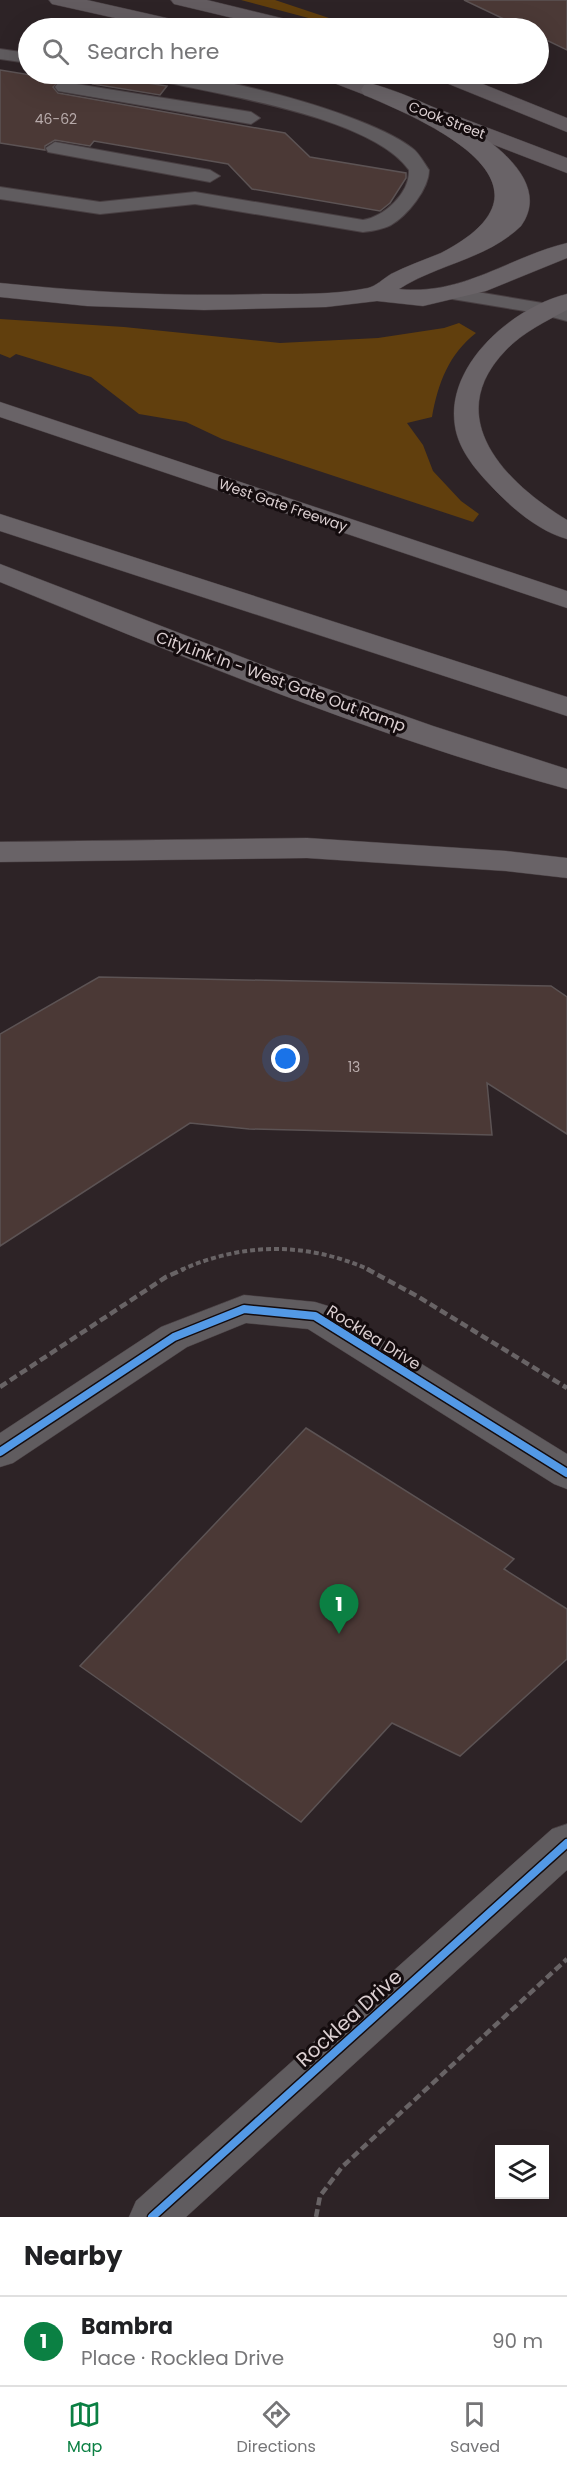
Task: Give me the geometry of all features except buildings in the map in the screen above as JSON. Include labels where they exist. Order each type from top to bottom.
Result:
[{"type":"highway","points":[[372,90],[486,144],[515,165],[524,176],[527,188],[526,202],[503,229],[464,252],[404,277],[377,294]]},
{"type":"highway","points":[[0,290],[87,299],[204,303],[326,300],[377,294],[423,299],[512,274],[567,250]]},
{"type":"highway","points":[[562,308],[516,331],[486,357],[470,387],[466,403],[466,419],[479,458],[491,475],[526,506],[567,531]]},
{"type":"highway","name":"West Gate Freeway","points":[[0,410],[567,600]]},
{"type":"highway","points":[[0,522],[567,706]]},
{"type":"highway","name":"CityLink In - West Gate Out Ramp","points":[[0,572],[261,676],[386,721],[567,779]]},
{"type":"highway","points":[[0,852],[307,848],[506,861],[567,868]]},
{"type":"main road","points":[[59,0],[141,18]]},
{"type":"main road","points":[[182,0],[257,18]]},
{"type":"main road","name":"Cook Street","points":[[356,84],[567,166]]},
{"type":"main road","points":[[465,84],[567,126]]},
{"type":"street","name":"Rocklea Drive","points":[[0,1452],[174,1337],[244,1309],[315,1316],[567,1473]]},
{"type":"street","name":"Rocklea Drive","points":[[152,2217],[567,1843]]},
{"type":"lane","points":[[0,54],[18,57]]},
{"type":"lane","points":[[0,193],[100,208],[195,198],[363,226],[377,225],[396,214],[420,177],[419,169],[406,153],[378,136],[334,117],[200,84]]},
{"type":"lane","points":[[64,87],[251,118]]},
{"type":"lane","points":[[55,148],[210,176]]},
{"type":"lane","points":[[447,293],[496,302],[530,303],[562,308]]},
{"type":"path","points":[[316,2217],[320,2196],[342,2166],[567,1959]]},
{"type":"shaded area","points":[[241,0],[275,0],[329,18],[308,18]]},
{"type":"shaded area","points":[[0,319],[124,327],[280,343],[378,338],[444,328],[459,323],[476,333],[459,350],[446,370],[432,417],[407,423],[423,445],[433,471],[461,501],[479,514],[473,522],[222,439],[186,422],[139,414],[91,377],[16,354],[10,358],[0,354]]},
{"type":"cycle path","points":[[0,1452],[174,1337],[244,1309],[315,1316],[567,1473]]},
{"type":"cycle path","points":[[152,2217],[567,1843]]},
{"type":"place","name":"Bambra","points":[[339,1634]]}]
